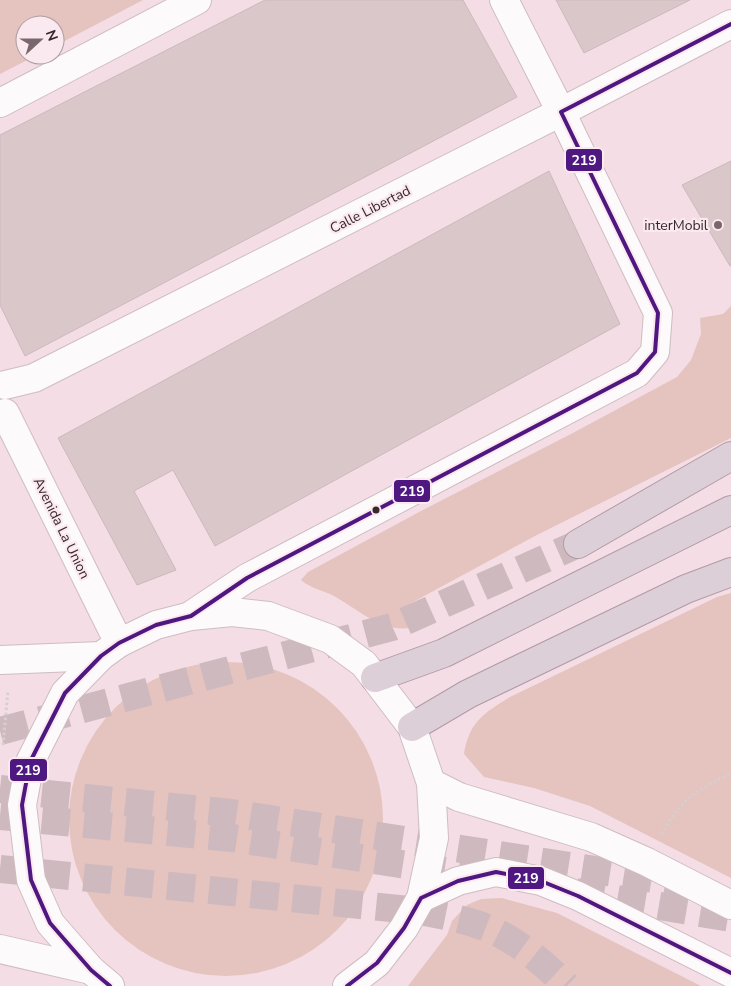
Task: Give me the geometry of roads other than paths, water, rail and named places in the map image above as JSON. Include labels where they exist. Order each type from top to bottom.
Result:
[{"type":"highway","points":[[578,544],[731,456]]},
{"type":"highway","points":[[375,678],[444,653],[731,510]]},
{"type":"highway","points":[[412,727],[476,690],[686,589],[731,572]]},
{"type":"street","points":[[0,103],[197,0]]},
{"type":"street","points":[[191,616],[247,578],[638,373],[655,352],[658,313],[561,112],[504,0]]},
{"type":"street","name":"Calle Libertad","points":[[3,381],[34,378],[731,24]]},
{"type":"street","points":[[2,417],[8,396],[3,381]]},
{"type":"street","name":"Avenida La Union","points":[[2,417],[110,650]]},
{"type":"street","points":[[101,978],[50,923],[31,880],[22,805],[30,762],[65,693],[110,650],[156,626],[191,616],[232,612],[268,616],[330,639],[364,664],[412,727],[431,783],[434,838],[420,898],[404,928],[377,963],[347,986]]},
{"type":"street","points":[[6,660],[110,650]]},
{"type":"street","points":[[431,783],[459,797],[591,837],[646,862],[731,905]]},
{"type":"street","points":[[420,898],[458,881],[496,872],[541,881],[578,896],[721,968]]},
{"type":"street","points":[[0,949],[101,978]]},
{"type":"tunnel","points":[[0,731],[392,627],[578,544]]},
{"type":"tunnel","points":[[0,789],[231,813],[685,884]]},
{"type":"tunnel","points":[[0,816],[232,838],[484,877]]},
{"type":"tunnel","points":[[0,869],[420,911],[441,915],[476,924],[502,935],[536,958],[567,986]]},
{"type":"tunnel","points":[[576,892],[731,918]]},
{"type":"place","name":"interMobil","points":[[718,225]]}]
